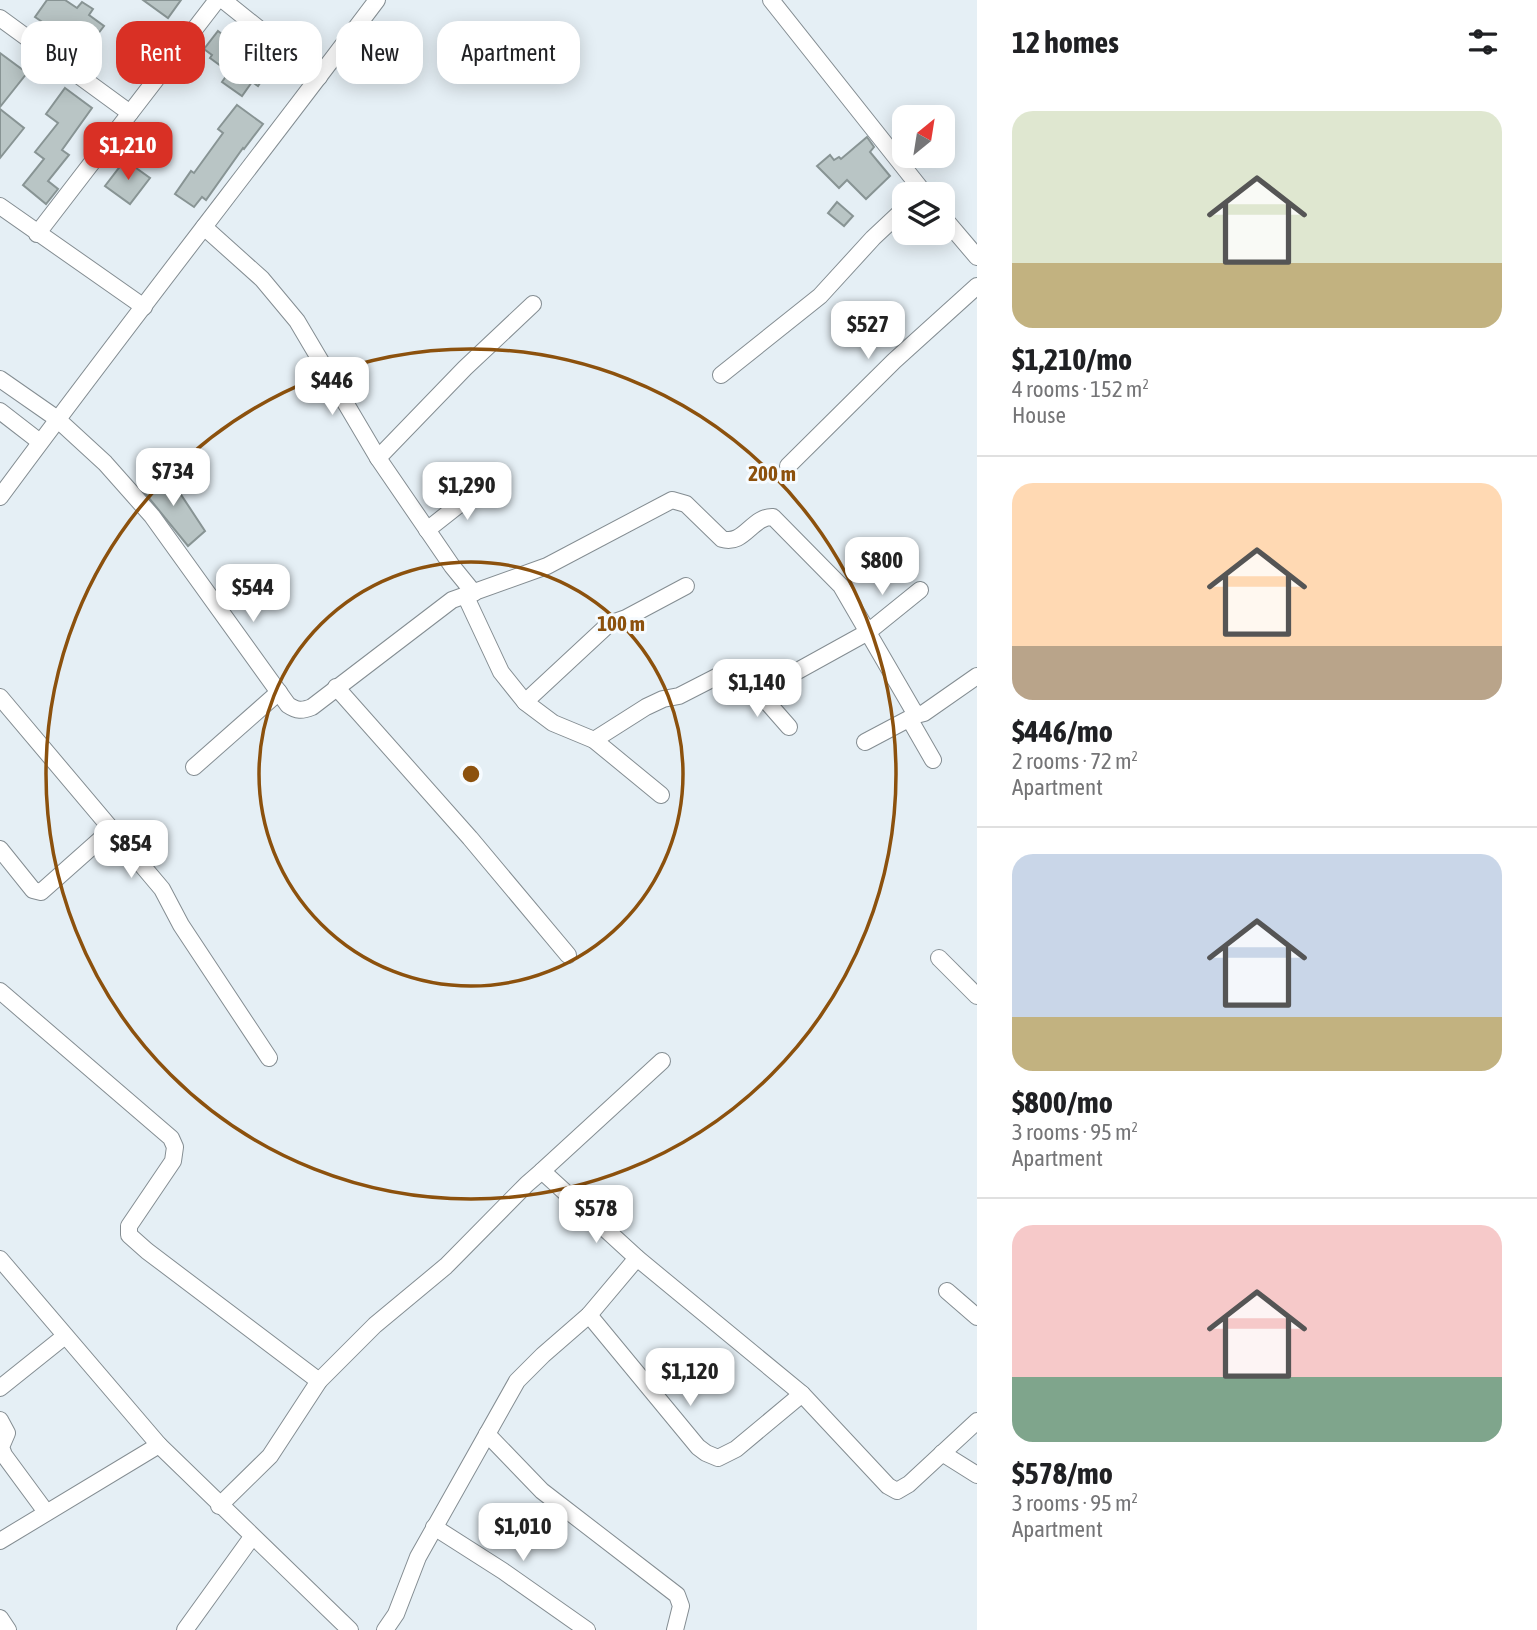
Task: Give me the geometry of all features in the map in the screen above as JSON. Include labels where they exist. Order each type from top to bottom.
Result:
[{"type":"street","points":[[37,234],[217,0]]},
{"type":"street","points":[[223,0],[249,21]]},
{"type":"street","points":[[322,73],[377,0]]},
{"type":"street","points":[[771,0],[913,182]]},
{"type":"street","points":[[0,18],[130,113]]},
{"type":"street","points":[[0,497],[56,418],[314,84]]},
{"type":"street","points":[[0,206],[144,307]]},
{"type":"street","points":[[721,375],[820,296],[892,220]]},
{"type":"street","points":[[204,228],[262,279],[297,321],[379,458],[469,594],[500,672],[525,702],[553,723],[594,740],[660,795]]},
{"type":"street","points":[[955,231],[977,257]]},
{"type":"street","points":[[788,466],[894,361],[977,286]]},
{"type":"street","points":[[379,458],[465,368],[533,303]]},
{"type":"street","points":[[0,379],[56,418],[106,463],[152,516],[288,705],[295,710],[303,711],[312,707],[452,600],[547,566],[672,500],[686,504],[727,541],[736,540],[761,518],[773,517],[841,586],[868,632],[933,760]]},
{"type":"street","points":[[0,411],[40,442]]},
{"type":"street","points":[[427,530],[484,485]]},
{"type":"street","points":[[525,702],[610,624],[686,586]]},
{"type":"street","points":[[753,686],[783,679],[868,632],[920,590]]},
{"type":"street","points":[[594,740],[646,707],[663,699],[680,696],[720,675],[753,686],[789,727]]},
{"type":"street","points":[[865,742],[924,713],[977,676]]},
{"type":"street","points":[[336,687],[470,838],[568,955]]},
{"type":"street","points":[[194,767],[279,692]]},
{"type":"street","points":[[0,697],[162,889],[181,925],[270,1058]]},
{"type":"street","points":[[0,849],[33,890],[41,892],[112,829]]},
{"type":"street","points":[[939,958],[977,996]]},
{"type":"street","points":[[0,991],[171,1138],[175,1147],[173,1161],[129,1226],[129,1235],[319,1381]]},
{"type":"street","points":[[219,1506],[270,1456],[319,1381],[375,1325],[446,1266],[527,1184],[662,1061]]},
{"type":"street","points":[[542,1171],[638,1258],[802,1394],[888,1486],[897,1491],[909,1484],[977,1421]]},
{"type":"street","points":[[384,1630],[396,1614],[418,1557],[434,1527],[517,1381],[543,1354],[589,1315],[638,1258]]},
{"type":"street","points":[[0,1259],[159,1446],[350,1630]]},
{"type":"street","points":[[947,1291],[977,1317]]},
{"type":"street","points":[[589,1315],[698,1447],[718,1458],[736,1449],[802,1394]]},
{"type":"street","points":[[1,1386],[65,1336]]},
{"type":"street","points":[[0,1420],[7,1433],[1,1447],[4,1455],[46,1512]]},
{"type":"street","points":[[488,1434],[542,1492],[677,1595],[681,1606],[676,1630]]},
{"type":"street","points":[[0,1541],[159,1446]]},
{"type":"street","points":[[942,1453],[977,1475]]},
{"type":"street","points":[[434,1527],[503,1570],[587,1630]]},
{"type":"street","points":[[185,1630],[252,1537]]},
{"type":"street","points":[[0,1618],[8,1630]]},
{"type":"building","points":[[47,0],[65,0],[77,8],[82,2],[93,9],[89,15],[97,21],[41,21],[35,17]]},
{"type":"building","points":[[143,0],[181,0],[168,18]]},
{"type":"building","points":[[219,32],[219,65],[210,58],[212,55],[205,48]]},
{"type":"building","points":[[0,53],[21,69],[21,81],[0,107]]},
{"type":"building","points":[[225,84],[251,84],[242,96]]},
{"type":"building","points":[[65,88],[92,108],[62,150],[69,155],[48,181],[58,189],[46,204],[23,185],[44,159],[35,152],[58,123],[46,114]]},
{"type":"building","points":[[237,105],[263,124],[206,200],[202,197],[194,207],[175,194],[223,133],[218,129]]},
{"type":"building","points":[[0,109],[24,128],[0,158]]},
{"type":"building","points":[[867,137],[874,147],[870,152],[890,176],[866,199],[847,180],[839,188],[817,166],[830,155],[834,160],[839,157],[841,159]]},
{"type":"building","points":[[125,160],[150,178],[130,204],[105,186]]},
{"type":"building","points":[[837,202],[853,216],[844,226],[828,213]]},
{"type":"building","points":[[151,473],[164,483],[170,478],[205,531],[188,546],[140,487]]}]
